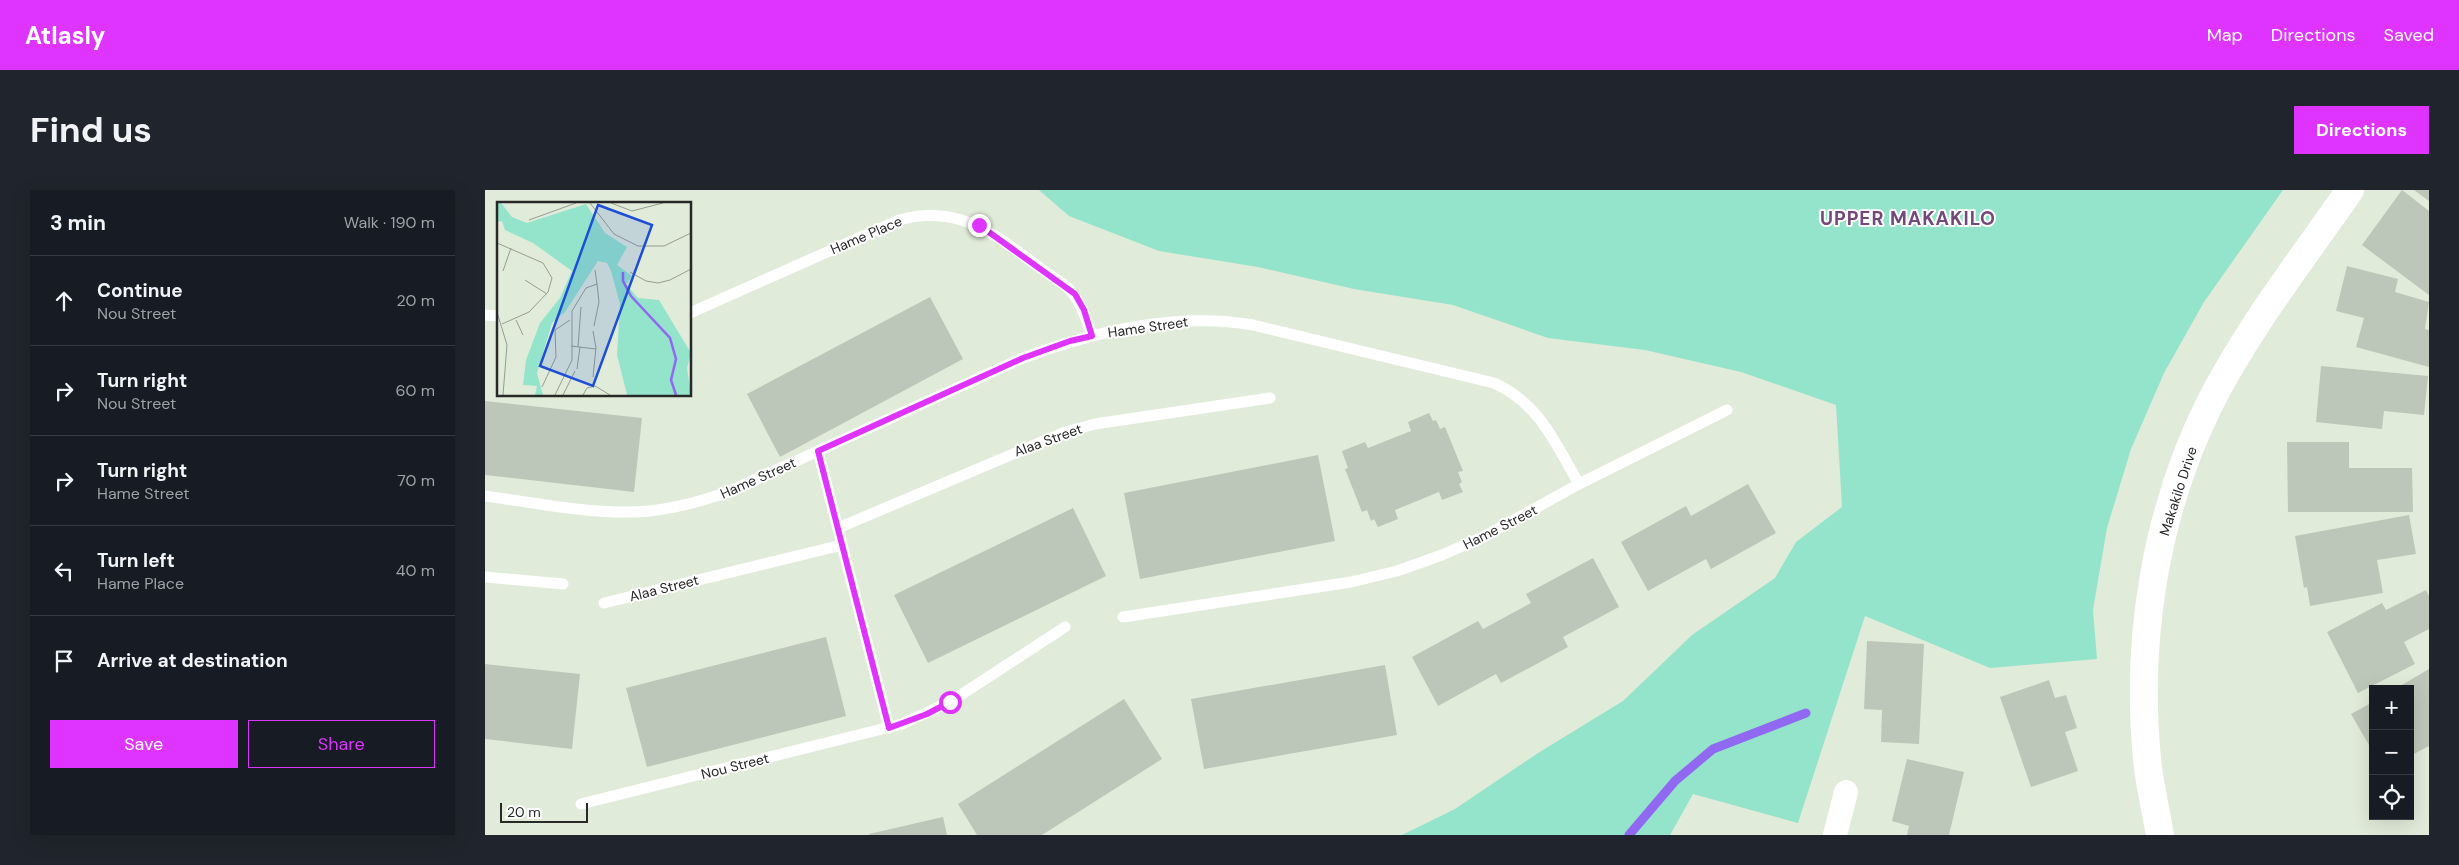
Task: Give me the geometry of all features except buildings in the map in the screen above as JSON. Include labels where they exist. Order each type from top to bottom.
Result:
[{"type":"street","name":"Makakilo Drive","points":[[2160,835],[2148,768],[2144,692],[2148,616],[2161,541],[2182,468],[2213,398],[2251,332],[2350,190]]},
{"type":"street","points":[[1835,835],[1846,792]]},
{"type":"lane","name":"Hame Place","points":[[691,313],[899,220],[921,215],[939,215],[957,217],[979,225],[1065,285],[1075,294],[1081,305],[1092,336]]},
{"type":"lane","name":"Hame Street","points":[[485,496],[620,511],[666,508],[703,501],[728,492],[1023,358],[1070,341],[1119,329],[1195,320],[1234,321],[1482,379],[1515,394],[1533,410],[1579,484]]},
{"type":"lane","name":"Alaa Street","points":[[837,528],[1065,432],[1095,424],[1271,398]]},
{"type":"lane","name":"Hame Street","points":[[1123,617],[1351,582],[1397,571],[1442,555],[1485,536],[1579,484],[1727,410]]},
{"type":"lane","points":[[818,451],[889,728]]},
{"type":"lane","name":"Alaa Street","points":[[604,603],[842,545]]},
{"type":"lane","points":[[485,577],[563,584]]},
{"type":"lane","name":"Nou Street","points":[[581,804],[889,728],[927,714],[950,702],[1065,627]]},
{"type":"shaded area","points":[[1039,190],[2283,190],[2204,302],[2164,373],[2131,449],[2107,528],[2093,610],[2097,659],[1990,668],[1865,616],[1798,823],[1693,794],[1670,835],[1402,835],[1455,809],[1538,753],[1623,701],[1692,635],[1775,578],[1796,542],[1842,507],[1836,405],[1741,372],[1645,350],[1548,338],[1453,305],[1354,289],[1258,267],[1159,251],[1069,216]]},
{"type":"waterway","points":[[1629,835],[1675,781],[1713,749],[1806,713]]},
{"type":"district","name":"UPPER MAKAKILO","points":[[1908,218]]},
{"type":"route","points":[[950,702],[927,714],[889,728],[818,451],[1023,358],[1070,341],[1092,336],[1084,310],[1075,294],[979,225]]}]
